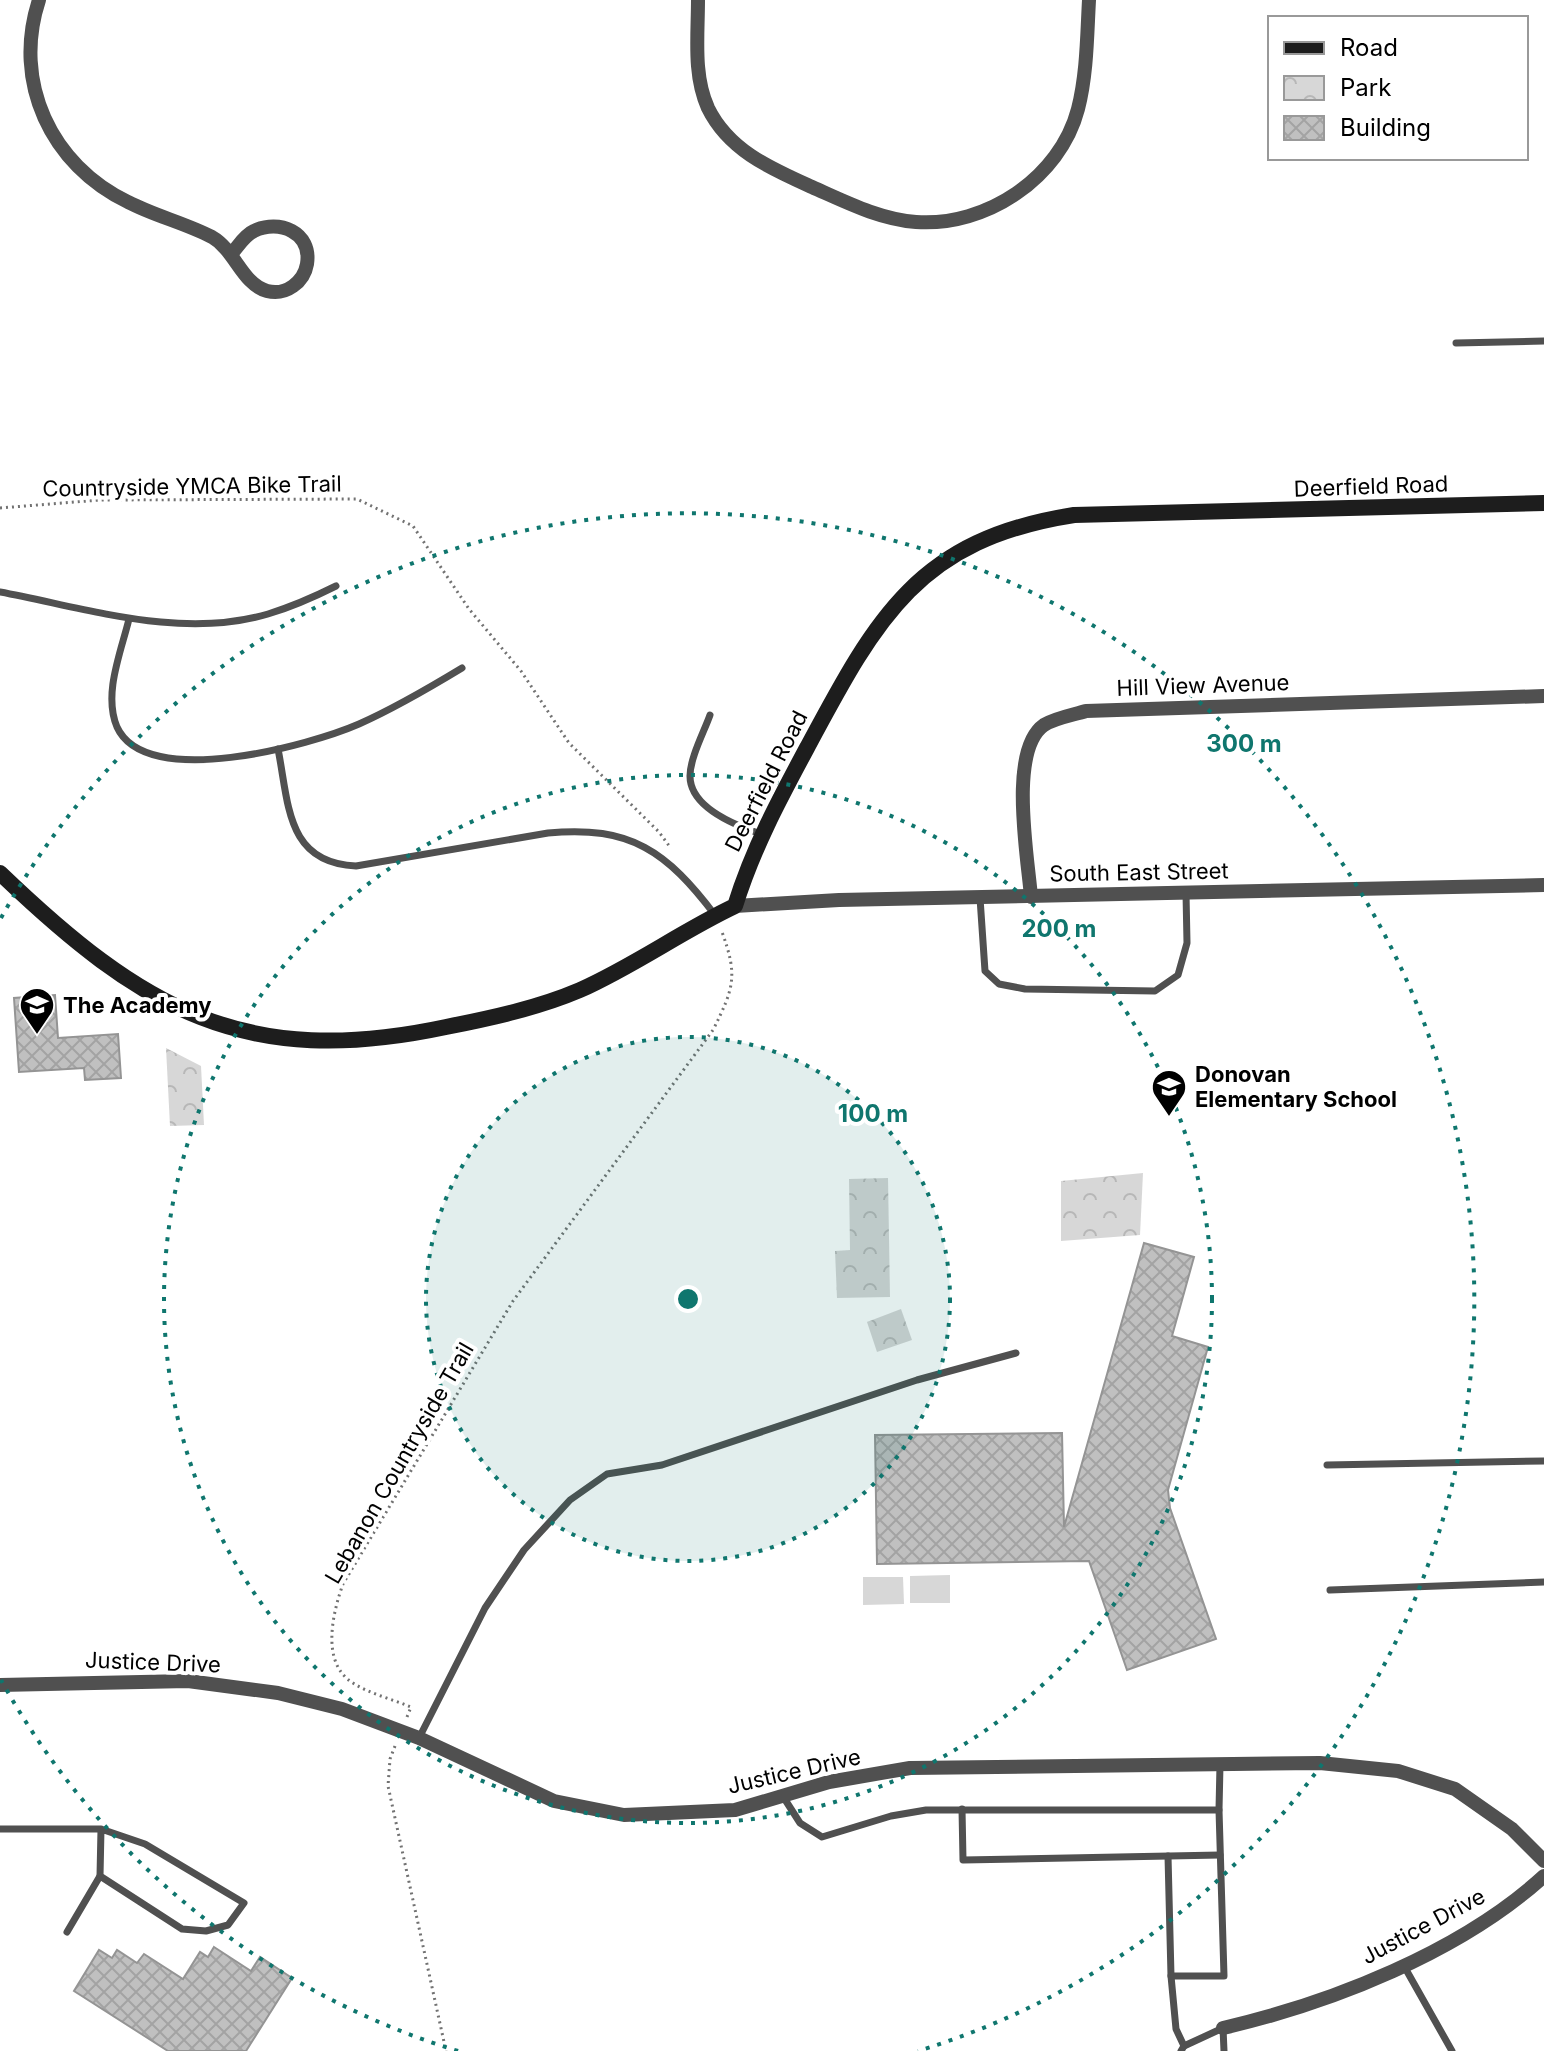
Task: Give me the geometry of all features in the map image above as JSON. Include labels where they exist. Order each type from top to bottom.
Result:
[{"type":"street","points":[[39,0],[29,47],[30,73],[46,123],[67,156],[106,190],[213,237],[233,252],[247,276],[267,291],[280,292],[291,288],[301,279],[307,266],[304,241],[294,231],[282,227],[265,226],[250,232],[233,252]]},
{"type":"street","points":[[698,0],[699,74],[710,111],[732,142],[753,158],[854,206],[884,217],[915,222],[956,220],[981,212],[1026,186],[1045,168],[1068,136],[1078,112],[1089,0]]},
{"type":"street","name":"Deerfield Road","points":[[735,906],[761,834],[843,680],[885,615],[931,569],[987,537],[1023,524],[1074,515],[1544,503]]},
{"type":"street","name":"Hill View Avenue","points":[[1031,897],[1022,775],[1031,743],[1043,726],[1086,711],[1544,696]]},
{"type":"street","points":[[0,873],[88,952],[154,997],[228,1027],[267,1037],[320,1043],[399,1037],[541,1004],[614,973],[735,906]]},
{"type":"street","name":"South East Street","points":[[735,906],[1544,885]]},
{"type":"street","name":"Justice Drive","points":[[0,1685],[136,1680],[214,1683],[278,1693],[342,1709],[419,1738],[554,1801],[624,1815],[735,1810],[784,1798],[829,1782],[910,1768],[1320,1763],[1398,1771],[1455,1789],[1512,1829],[1544,1861]]},
{"type":"street","name":"Justice Drive","points":[[1223,2028],[1295,2009],[1403,1964],[1475,1926],[1544,1876]]},
{"type":"lane","points":[[1456,343],[1544,341]]},
{"type":"lane","points":[[0,592],[129,619],[237,620],[266,615],[336,586]]},
{"type":"lane","points":[[129,619],[112,704],[117,727],[129,744],[151,755],[186,758],[278,749],[359,724],[462,668]]},
{"type":"lane","points":[[710,715],[690,777],[698,798],[731,823],[761,834]]},
{"type":"lane","points":[[278,749],[293,824],[304,846],[328,862],[356,866],[575,831],[632,841],[655,850],[688,879],[715,915]]},
{"type":"lane","points":[[980,898],[985,971],[999,984],[1025,989],[1155,991],[1178,975],[1187,943],[1186,893]]},
{"type":"lane","points":[[419,1738],[485,1608],[524,1550],[570,1500],[607,1474],[662,1465],[917,1380],[1016,1353]]},
{"type":"lane","points":[[1327,1465],[1544,1461]]},
{"type":"lane","points":[[1330,1590],[1544,1582]]},
{"type":"lane","points":[[1171,1976],[1224,1976],[1220,1764]]},
{"type":"lane","points":[[784,1798],[800,1823],[822,1837],[891,1816],[962,1809],[1219,1810]]},
{"type":"lane","points":[[962,1809],[963,1860],[1220,1855]]},
{"type":"lane","points":[[0,1829],[101,1829],[145,1844],[244,1903],[228,1925],[206,1931],[182,1929],[100,1876]]},
{"type":"lane","points":[[67,1932],[100,1876],[101,1829]]},
{"type":"lane","points":[[1168,1856],[1171,1976],[1176,2029],[1182,2048],[1223,2028],[1224,2051]]},
{"type":"lane","points":[[1403,1964],[1452,2051]]},
{"type":"path","name":"Countryside YMCA Bike Trail","points":[[0,508],[100,500],[357,499],[413,526],[469,609],[521,671],[569,743],[659,832],[675,856]]},
{"type":"path","name":"Lebanon Countryside Trail","points":[[446,2051],[388,1786],[390,1759],[411,1707],[350,1682],[337,1664],[332,1616],[343,1584],[513,1301],[713,1030],[730,997],[733,963],[715,915]]},
{"type":"green space","points":[[166,1048],[201,1066],[204,1125],[170,1126]]},
{"type":"green space","points":[[1143,1173],[1140,1235],[1061,1241],[1061,1181]]},
{"type":"green space","points":[[888,1178],[890,1297],[837,1298],[835,1251],[850,1250],[849,1179]]},
{"type":"green space","points":[[901,1309],[912,1340],[877,1352],[867,1322]]},
{"type":"green space","points":[[950,1575],[950,1603],[910,1603],[910,1576]]},
{"type":"green space","points":[[863,1577],[903,1577],[904,1604],[863,1605]]},
{"type":"building","name":"The Academy","points":[[55,995],[58,1038],[118,1034],[121,1078],[85,1080],[84,1068],[19,1072],[14,998]]},
{"type":"building","points":[[1144,1243],[1194,1257],[1172,1336],[1208,1347],[1168,1490],[1170,1508],[1216,1639],[1127,1670],[1089,1561],[877,1564],[875,1435],[1062,1433],[1064,1527]]},
{"type":"building","points":[[214,1947],[251,1971],[260,1957],[292,1978],[246,2051],[168,2051],[74,1991],[99,1950],[112,1958],[117,1950],[137,1963],[144,1954],[183,1979],[200,1952],[208,1957]]},
{"type":"place","name":"The Academy","points":[[37,1036]]},
{"type":"place","name":"Donovan Elementary School","points":[[1169,1118]]}]
